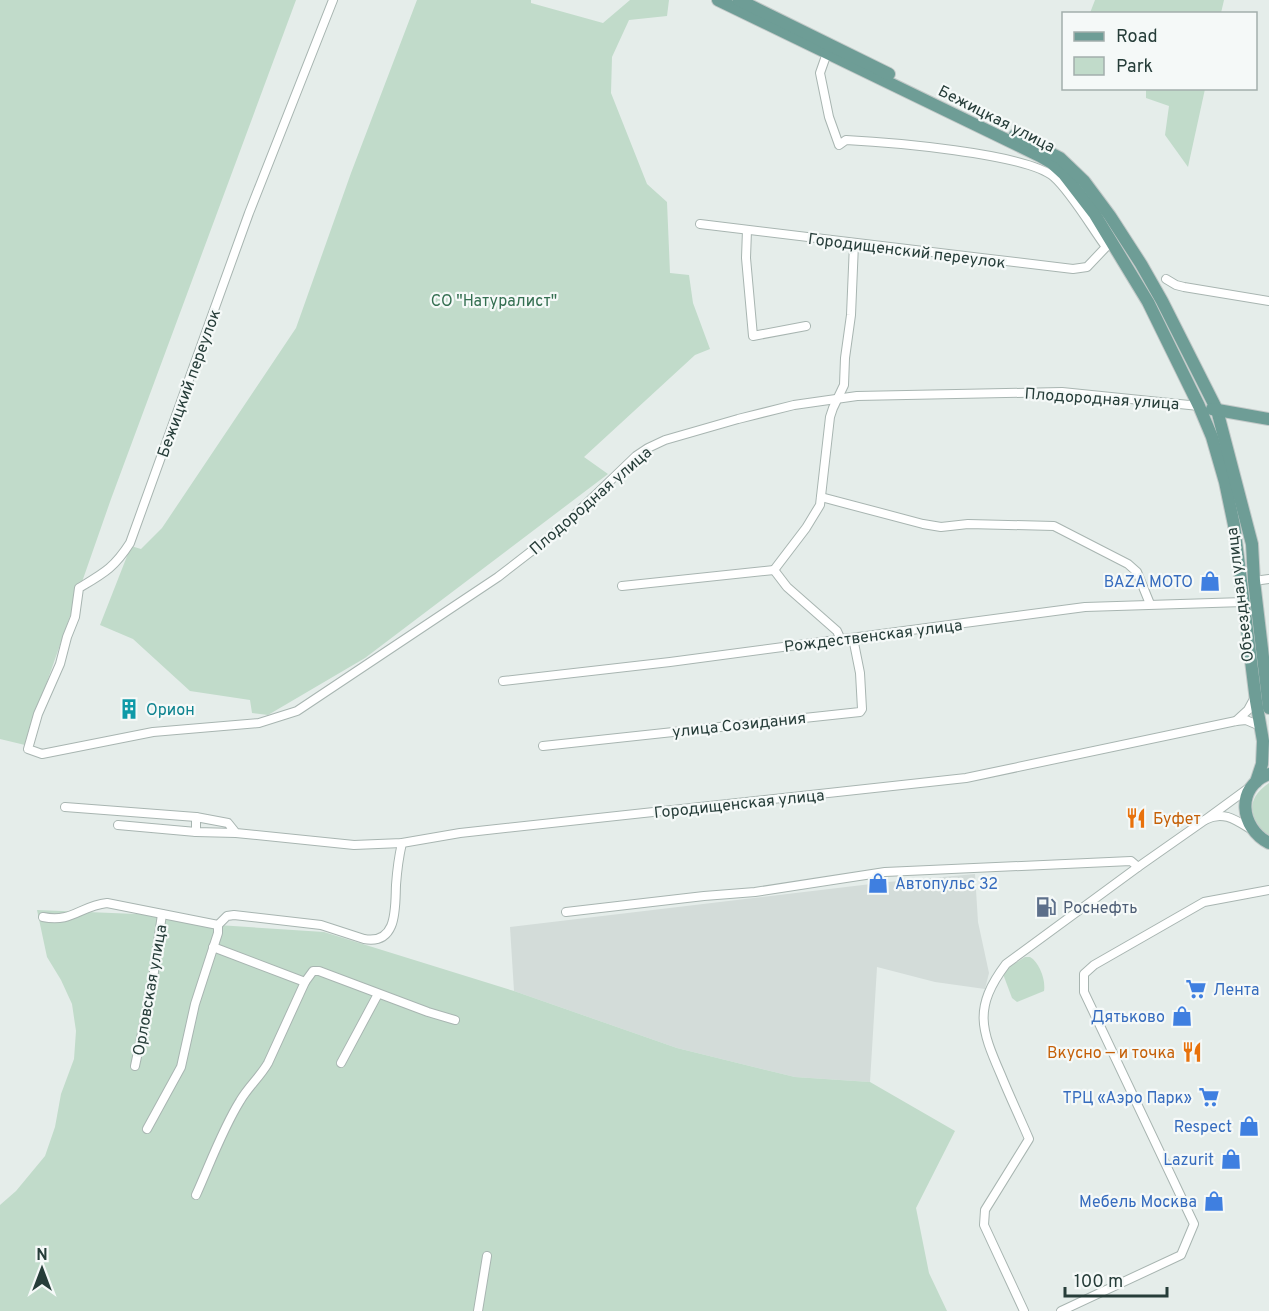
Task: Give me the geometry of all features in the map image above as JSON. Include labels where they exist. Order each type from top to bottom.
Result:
[{"type":"main road","name":"Бежицкая улица","points":[[718,0],[1040,156],[1064,174],[1094,213],[1137,284],[1199,406]]},
{"type":"main road","name":"Бежицкая улица","points":[[739,0],[1048,150],[1060,158],[1084,181],[1141,264],[1217,410]]},
{"type":"main road","points":[[1199,406],[1269,419]]},
{"type":"main road","name":"Объездная улица","points":[[1199,406],[1212,437],[1234,525],[1264,752],[1256,782],[1248,793],[1245,805],[1246,818],[1262,840]]},
{"type":"main road","name":"Объездная улица","points":[[1217,410],[1252,544],[1254,581],[1269,708]]},
{"type":"main road","points":[[1256,782],[1269,774]]},
{"type":"street","name":"Бежицкий переулок","points":[[28,748],[38,714],[60,664],[75,617],[79,588],[118,561],[130,543],[249,213],[333,0]]},
{"type":"street","name":"Городищенский переулок","points":[[700,224],[1073,269],[1087,267],[1106,247],[1061,184],[1049,173],[1004,158],[968,153],[871,141],[846,140],[839,145],[829,117],[820,73],[827,53]]},
{"type":"street","points":[[747,230],[746,258],[753,336],[806,326]]},
{"type":"street","points":[[622,586],[774,570],[806,528],[820,505],[830,417],[832,408],[839,398],[845,375],[854,244]]},
{"type":"street","points":[[1166,279],[1184,287],[1269,301]]},
{"type":"street","name":"Плодородная улица","points":[[28,748],[42,754],[153,732],[259,723],[297,711],[498,577],[560,529],[648,448],[664,440],[765,411],[839,398],[885,395],[1062,392],[1199,406]]},
{"type":"street","points":[[821,496],[940,527],[968,524],[1054,526],[1128,564],[1137,572],[1150,604]]},
{"type":"street","points":[[774,570],[786,587],[837,630],[841,640]]},
{"type":"street","points":[[1254,581],[1269,579]]},
{"type":"street","name":"Рождественская улица","points":[[503,681],[841,640],[1085,607],[1244,602]]},
{"type":"street","name":"улица Созидания","points":[[543,746],[860,712],[862,694],[853,638]]},
{"type":"street","points":[[1236,721],[1248,710],[1255,696]]},
{"type":"street","points":[[1236,721],[1246,720],[1261,727]]},
{"type":"street","name":"Городищенская улица","points":[[118,825],[237,833],[354,845],[402,843],[460,833],[966,778],[1236,721]]},
{"type":"street","points":[[1024,1311],[984,1225],[985,1210],[1029,1139],[987,1046],[983,1020],[986,998],[1006,964],[1256,782]]},
{"type":"street","name":"Городищенская улица","points":[[65,807],[196,817],[228,823],[237,833]]},
{"type":"street","points":[[1205,820],[1218,815],[1227,816],[1262,840]]},
{"type":"street","points":[[196,817],[196,832]]},
{"type":"street","points":[[147,1129],[181,1066],[195,1004],[218,933],[218,925],[227,916],[234,915],[321,925],[364,939],[377,939],[389,931],[393,924],[402,843]]},
{"type":"street","points":[[566,912],[755,892],[885,872],[1131,861],[1138,867]]},
{"type":"street","points":[[1061,1311],[1181,1255],[1194,1224],[1084,992],[1084,974],[1094,965],[1204,902],[1268,889]]},
{"type":"street","points":[[43,917],[63,919],[90,907],[107,903],[218,925]]},
{"type":"street","name":"Орловская улица","points":[[135,1066],[152,986],[162,914]]},
{"type":"street","points":[[213,947],[305,982]]},
{"type":"street","points":[[196,1195],[238,1103],[264,1069],[305,982],[313,971],[319,971],[455,1020]]},
{"type":"street","points":[[341,1063],[378,994]]},
{"type":"street","points":[[478,1311],[488,1256]]},
{"type":"shaded area","points":[[975,874],[978,922],[989,973],[985,989],[935,982],[877,967],[870,1082],[795,1077],[677,1048],[514,991],[510,927],[888,882]]},
{"type":"green space","points":[[0,0],[296,0],[111,499],[25,745],[0,739]]},
{"type":"green space","name":"СО \"Натуралист\"","points":[[417,0],[531,0],[531,3],[603,23],[630,0],[669,0],[667,16],[629,20],[612,57],[611,93],[647,184],[667,202],[670,273],[689,275],[693,303],[710,349],[695,355],[584,457],[608,474],[365,658],[268,715],[252,713],[250,700],[190,691],[133,639],[100,625],[131,546],[141,549],[162,528],[296,328],[351,173]]},
{"type":"green space","points":[[1095,0],[1224,0],[1221,12],[1090,12]]},
{"type":"green space","points":[[1146,90],[1205,90],[1188,167],[1165,135],[1169,106],[1146,98]]},
{"type":"green space","points":[[1269,783],[1269,837],[1257,823],[1252,810],[1256,796]]},
{"type":"green space","points":[[37,910],[162,915],[218,925],[324,932],[514,991],[677,1048],[795,1077],[870,1082],[955,1131],[916,1208],[929,1273],[947,1311],[0,1311],[0,1205],[16,1191],[45,1156],[55,1127],[61,1094],[74,1059],[76,1031],[72,1004],[47,957]]},
{"type":"green space","points":[[1025,957],[1033,959],[1039,967],[1043,977],[1044,991],[1017,1002],[1012,998],[1003,974],[1005,970]]},
{"type":"place","name":"BAZA MOTO","points":[[1210,581]]},
{"type":"place","name":"Орион","points":[[129,709]]},
{"type":"place","name":"Буфет","points":[[1136,818]]},
{"type":"place","name":"Автопульс 32","points":[[878,883]]},
{"type":"place","name":"Роснефть","points":[[1046,907]]},
{"type":"place","name":"Лента","points":[[1196,989]]},
{"type":"place","name":"Дятьково","points":[[1182,1016]]},
{"type":"place","name":"Вкусно — и точка","points":[[1192,1052]]},
{"type":"place","name":"ТРЦ «Аэро Парк»","points":[[1209,1097]]},
{"type":"place","name":"Respect","points":[[1249,1126]]},
{"type":"place","name":"Lazurit","points":[[1231,1159]]},
{"type":"place","name":"Мебель Москва","points":[[1214,1201]]}]
